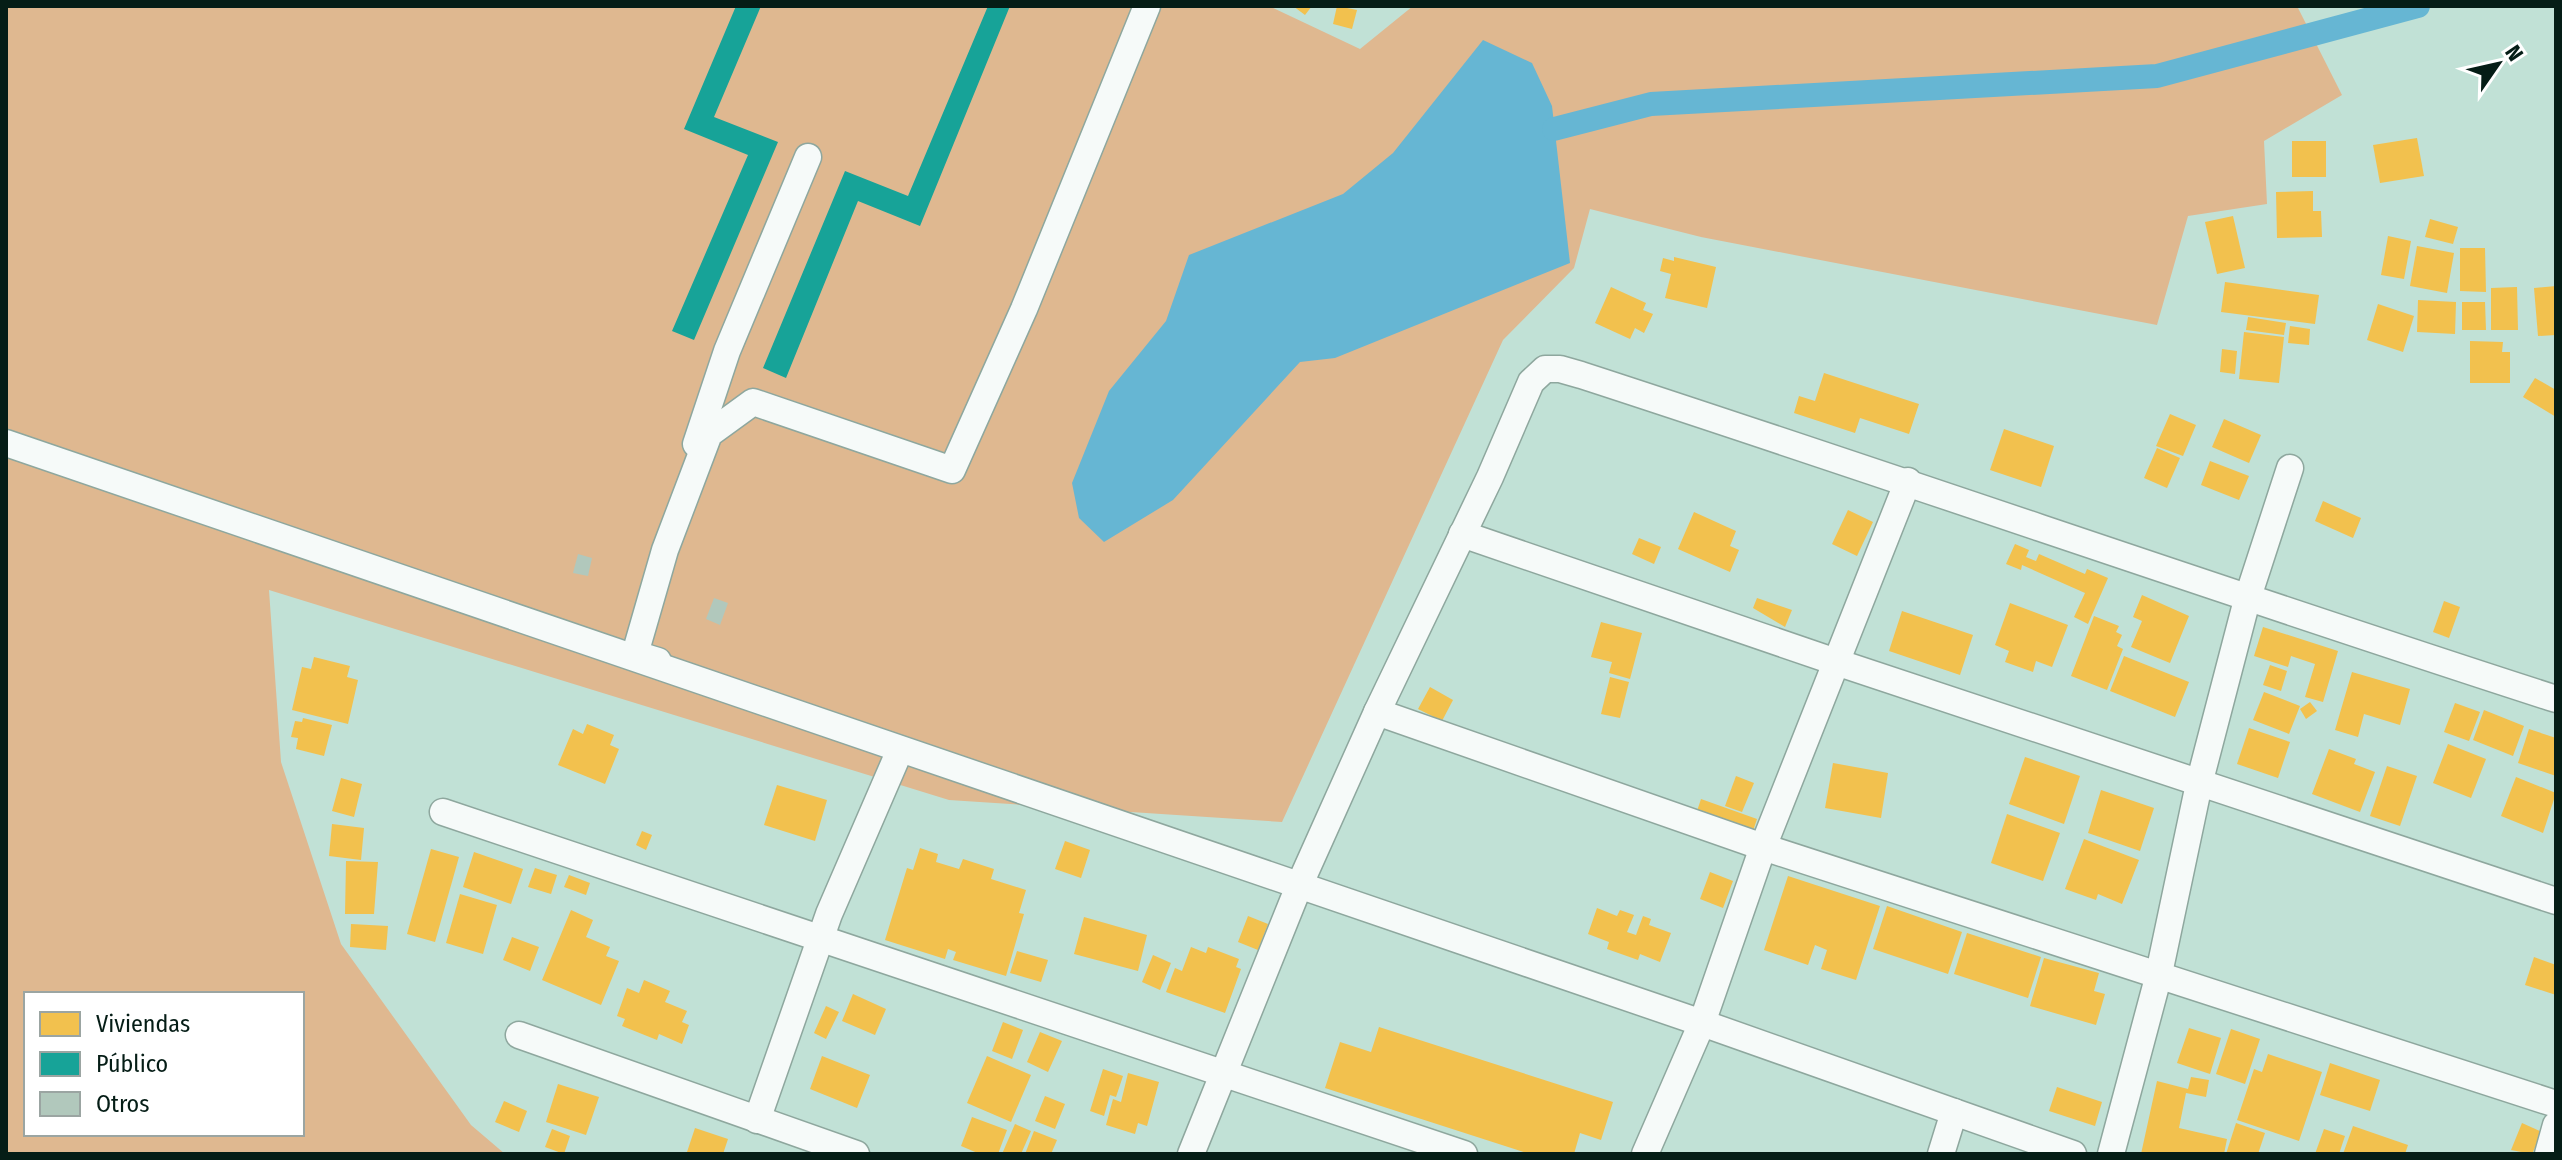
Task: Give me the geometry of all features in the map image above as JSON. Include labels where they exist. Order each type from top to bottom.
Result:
[{"type":"street","points":[[1000,784],[770,697],[635,654],[665,550],[709,434],[753,402],[952,470],[1024,309],[1147,6]]},
{"type":"street","points":[[618,654],[727,351],[808,157]]},
{"type":"street","points":[[1191,1154],[1299,886],[1377,712],[1531,382],[1545,369],[1560,369],[1581,375],[1908,481],[2247,600],[2556,699]]},
{"type":"street","points":[[6,443],[1702,1023],[2073,1154]]},
{"type":"street","points":[[2111,1154],[2158,978],[2199,784],[2247,600],[2290,468]]},
{"type":"street","points":[[1645,1154],[1702,1023],[1763,847],[1908,481]]},
{"type":"street","points":[[1462,534],[2199,784],[2556,901]]},
{"type":"street","points":[[1377,712],[1763,847],[2158,978],[2556,1104]]},
{"type":"street","points":[[757,1120],[820,937],[900,750]]},
{"type":"street","points":[[443,812],[1464,1154]]},
{"type":"street","points":[[519,1035],[856,1154]]},
{"type":"street","points":[[1941,1154],[1954,1112]]},
{"type":"street","points":[[2548,1154],[2556,1125]]},
{"type":"shaded area","points":[[6,6],[1269,6],[1360,49],[1413,6],[2297,6],[2342,95],[2264,141],[2267,204],[2188,216],[2157,325],[1701,237],[1590,209],[1574,268],[1503,340],[1282,822],[949,800],[269,590],[281,762],[341,944],[471,1125],[505,1154],[6,1154]]},
{"type":"water","points":[[1483,40],[1532,63],[1552,106],[1570,263],[1335,358],[1300,362],[1173,500],[1104,542],[1079,518],[1072,483],[1109,391],[1166,321],[1189,255],[1343,194],[1393,153]]},
{"type":"building: Viviendas","points":[[1293,6],[1312,6],[1305,15]]},
{"type":"building: Viviendas","points":[[1337,6],[1357,10],[1352,29],[1333,24]]},
{"type":"building: Viviendas","points":[[2417,138],[2424,176],[2380,183],[2373,145]]},
{"type":"building: Viviendas","points":[[2292,141],[2326,141],[2326,177],[2292,177]]},
{"type":"building: Viviendas","points":[[2313,191],[2313,211],[2321,211],[2322,237],[2277,238],[2276,192]]},
{"type":"building: Viviendas","points":[[2233,216],[2245,268],[2217,274],[2205,222]]},
{"type":"building: Viviendas","points":[[2430,219],[2458,227],[2453,244],[2425,237]]},
{"type":"building: Viviendas","points":[[2388,236],[2411,241],[2404,279],[2381,275]]},
{"type":"building: Viviendas","points":[[2417,246],[2454,253],[2447,293],[2410,286]]},
{"type":"building: Viviendas","points":[[2460,248],[2485,248],[2486,292],[2460,291]]},
{"type":"building: Viviendas","points":[[1674,257],[1716,267],[1707,308],[1665,298],[1671,274],[1660,271],[1663,258],[1674,261]]},
{"type":"building: Viviendas","points":[[2225,282],[2319,295],[2315,324],[2221,312]]},
{"type":"building: Viviendas","points":[[2556,286],[2556,335],[2538,336],[2534,288]]},
{"type":"building: Viviendas","points":[[1611,287],[1646,303],[1643,310],[1653,314],[1644,333],[1635,328],[1630,339],[1595,323]]},
{"type":"building: Viviendas","points":[[2517,287],[2518,330],[2491,330],[2491,288]]},
{"type":"building: Viviendas","points":[[2418,300],[2456,302],[2455,334],[2417,332]]},
{"type":"building: Viviendas","points":[[2462,302],[2485,302],[2486,330],[2462,330]]},
{"type":"building: Viviendas","points":[[2378,304],[2414,316],[2403,352],[2367,340]]},
{"type":"building: Viviendas","points":[[2248,317],[2286,323],[2284,335],[2246,330]]},
{"type":"building: Viviendas","points":[[2290,326],[2310,329],[2309,345],[2288,343]]},
{"type":"building: Viviendas","points":[[2244,332],[2284,337],[2279,383],[2239,379]]},
{"type":"building: Viviendas","points":[[2470,341],[2503,342],[2502,352],[2510,352],[2510,383],[2470,383]]},
{"type":"building: Viviendas","points":[[2222,349],[2237,351],[2235,374],[2220,372]]},
{"type":"building: Viviendas","points":[[1824,373],[1919,404],[1909,434],[1860,418],[1855,433],[1794,413],[1799,396],[1815,401]]},
{"type":"building: Viviendas","points":[[2535,378],[2556,390],[2556,417],[2523,397]]},
{"type":"building: Viviendas","points":[[2170,414],[2196,425],[2183,456],[2156,446]]},
{"type":"building: Viviendas","points":[[2224,419],[2261,435],[2249,463],[2212,447]]},
{"type":"building: Viviendas","points":[[2004,429],[2054,446],[2041,487],[1990,470]]},
{"type":"building: Viviendas","points":[[2157,448],[2180,458],[2167,488],[2144,478]]},
{"type":"building: Viviendas","points":[[2210,461],[2249,476],[2239,500],[2201,485]]},
{"type":"building: Viviendas","points":[[2323,501],[2361,518],[2353,538],[2315,521]]},
{"type":"building: Viviendas","points":[[1848,510],[1873,522],[1857,556],[1832,544]]},
{"type":"building: Viviendas","points":[[1694,512],[1736,531],[1730,546],[1739,550],[1730,572],[1678,549]]},
{"type":"building: Viviendas","points":[[1639,538],[1661,547],[1654,564],[1632,554]]},
{"type":"building: Viviendas","points":[[2015,544],[2029,550],[2026,557],[2036,561],[2039,554],[2085,574],[2087,569],[2108,578],[2088,624],[2074,617],[2085,593],[2022,565],[2021,570],[2006,564]]},
{"type":"building: Viviendas","points":[[2142,595],[2189,616],[2170,663],[2131,647],[2142,621],[2133,617]]},
{"type":"building: Viviendas","points":[[1757,598],[1792,610],[1785,627],[1753,608]]},
{"type":"building: Viviendas","points":[[2444,601],[2460,607],[2449,638],[2433,632]]},
{"type":"building: Viviendas","points":[[2010,603],[2068,625],[2052,667],[2036,661],[2033,672],[2005,662],[2009,651],[1995,645]]},
{"type":"building: Viviendas","points":[[1902,611],[1973,635],[1960,675],[1889,651]]},
{"type":"building: Viviendas","points":[[2094,616],[2119,626],[2116,632],[2122,635],[2117,646],[2123,649],[2107,690],[2071,676]]},
{"type":"building: Viviendas","points":[[1601,622],[1642,633],[1630,679],[1609,673],[1612,662],[1591,657]]},
{"type":"building: Viviendas","points":[[2263,627],[2338,651],[2323,702],[2305,697],[2315,664],[2291,656],[2288,667],[2254,656]]},
{"type":"building: Viviendas","points":[[2124,656],[2189,682],[2175,717],[2110,691]]},
{"type":"building: Viviendas","points":[[314,657],[350,666],[347,677],[358,680],[348,724],[292,710],[302,667],[311,669]]},
{"type":"building: Viviendas","points":[[2270,665],[2287,671],[2281,691],[2263,685]]},
{"type":"building: Viviendas","points":[[2352,672],[2410,689],[2400,725],[2364,714],[2358,737],[2335,730]]},
{"type":"building: Viviendas","points":[[1610,677],[1629,682],[1620,718],[1601,714]]},
{"type":"building: Viviendas","points":[[1430,687],[1453,700],[1442,721],[1418,709]]},
{"type":"building: Viviendas","points":[[2264,692],[2300,706],[2289,734],[2253,720]]},
{"type":"building: Viviendas","points":[[2310,702],[2317,711],[2306,719],[2300,709]]},
{"type":"building: Viviendas","points":[[2455,703],[2480,712],[2469,741],[2444,732]]},
{"type":"building: Viviendas","points":[[2484,710],[2524,726],[2513,756],[2473,740]]},
{"type":"building: Viviendas","points":[[303,718],[332,725],[324,756],[296,749],[298,738],[291,737],[295,721],[302,722]]},
{"type":"building: Viviendas","points":[[587,724],[614,735],[610,745],[619,749],[605,784],[558,765],[573,729],[583,734]]},
{"type":"building: Viviendas","points":[[2249,728],[2290,742],[2278,778],[2237,764]]},
{"type":"building: Viviendas","points":[[2529,729],[2556,738],[2556,776],[2518,763]]},
{"type":"building: Viviendas","points":[[2448,744],[2486,759],[2471,798],[2433,783]]},
{"type":"building: Viviendas","points":[[2329,749],[2356,759],[2354,764],[2375,772],[2360,812],[2312,794]]},
{"type":"building: Viviendas","points":[[2025,757],[2080,776],[2064,824],[2009,804]]},
{"type":"building: Viviendas","points":[[1833,763],[1888,773],[1881,818],[1825,808]]},
{"type":"building: Viviendas","points":[[2387,766],[2417,776],[2400,826],[2370,816]]},
{"type":"building: Viviendas","points":[[1736,776],[1754,783],[1742,812],[1725,806]]},
{"type":"building: Viviendas","points":[[2516,777],[2556,793],[2543,833],[2501,816]]},
{"type":"building: Viviendas","points":[[341,778],[362,784],[354,817],[332,811]]},
{"type":"building: Viviendas","points":[[777,785],[827,800],[815,841],[764,825]]},
{"type":"building: Viviendas","points":[[2101,790],[2154,808],[2140,851],[2088,833]]},
{"type":"building: Viviendas","points":[[1701,799],[1757,819],[1750,840],[1694,820]]},
{"type":"building: Viviendas","points":[[2007,814],[2060,833],[2043,881],[1991,863]]},
{"type":"building: Viviendas","points":[[332,824],[364,828],[361,860],[329,856]]},
{"type":"building: Viviendas","points":[[642,831],[652,835],[646,850],[636,845]]},
{"type":"building: Viviendas","points":[[2084,839],[2139,860],[2122,904],[2098,894],[2096,900],[2065,889]]},
{"type":"building: Viviendas","points":[[1065,841],[1090,850],[1081,878],[1055,869]]},
{"type":"building: Viviendas","points":[[920,848],[938,854],[936,862],[959,869],[963,859],[994,869],[991,879],[1026,890],[1019,913],[1024,914],[1006,976],[953,960],[956,952],[948,949],[945,959],[885,940],[907,868],[913,870]]},
{"type":"building: Viviendas","points":[[431,849],[459,857],[435,942],[407,934]]},
{"type":"building: Viviendas","points":[[474,852],[523,869],[511,904],[463,887]]},
{"type":"building: Viviendas","points":[[346,861],[378,862],[374,914],[345,914]]},
{"type":"building: Viviendas","points":[[535,868],[557,875],[551,894],[528,887]]},
{"type":"building: Viviendas","points":[[1710,872],[1733,881],[1723,908],[1700,899]]},
{"type":"building: Viviendas","points":[[569,875],[590,883],[586,895],[564,887]]},
{"type":"building: Viviendas","points":[[1788,876],[1880,906],[1856,980],[1821,969],[1827,950],[1815,945],[1808,965],[1764,950]]},
{"type":"building: Viviendas","points":[[460,894],[497,905],[483,954],[446,943]]},
{"type":"building: Viviendas","points":[[1887,906],[1962,932],[1948,974],[1873,949]]},
{"type":"building: Viviendas","points":[[1597,908],[1617,916],[1620,910],[1634,915],[1627,932],[1636,935],[1643,916],[1651,919],[1649,925],[1671,933],[1660,962],[1640,954],[1638,960],[1607,949],[1609,942],[1588,934]]},
{"type":"building: Viviendas","points":[[571,910],[593,920],[586,937],[610,947],[606,956],[619,961],[601,1005],[542,980]]},
{"type":"building: Viviendas","points":[[1248,916],[1268,924],[1258,950],[1238,942]]},
{"type":"building: Viviendas","points":[[1084,917],[1147,935],[1138,971],[1074,954]]},
{"type":"building: Viviendas","points":[[351,924],[388,926],[386,950],[350,947]]},
{"type":"building: Viviendas","points":[[1967,933],[2041,957],[2028,998],[1954,974]]},
{"type":"building: Viviendas","points":[[512,937],[539,947],[530,971],[503,960]]},
{"type":"building: Viviendas","points":[[1191,947],[1206,953],[1208,947],[1239,959],[1236,967],[1241,969],[1225,1013],[1166,992],[1175,968],[1182,971]]},
{"type":"building: Viviendas","points":[[1017,951],[1048,960],[1041,982],[1010,973]]},
{"type":"building: Viviendas","points":[[1153,955],[1171,963],[1160,990],[1142,982]]},
{"type":"building: Viviendas","points":[[2534,957],[2556,965],[2556,995],[2525,985]]},
{"type":"building: Viviendas","points":[[2044,958],[2099,973],[2094,991],[2105,994],[2096,1025],[2030,1006]]},
{"type":"building: Viviendas","points":[[644,980],[670,991],[665,1002],[687,1011],[682,1022],[689,1025],[682,1044],[659,1034],[657,1040],[622,1026],[625,1019],[617,1016],[627,988],[639,993]]},
{"type":"building: Viviendas","points":[[853,994],[886,1009],[875,1035],[842,1021]]},
{"type":"building: Viviendas","points":[[826,1006],[839,1012],[826,1039],[814,1033]]},
{"type":"building: Viviendas","points":[[1003,1022],[1023,1030],[1012,1059],[992,1051]]},
{"type":"building: Viviendas","points":[[1379,1027],[1613,1102],[1601,1140],[1580,1133],[1574,1154],[1530,1154],[1325,1088],[1340,1042],[1371,1052]]},
{"type":"building: Viviendas","points":[[2189,1028],[2221,1038],[2210,1074],[2177,1063]]},
{"type":"building: Viviendas","points":[[2231,1029],[2260,1039],[2245,1084],[2216,1074]]},
{"type":"building: Viviendas","points":[[1040,1032],[1062,1041],[1048,1072],[1027,1062]]},
{"type":"building: Viviendas","points":[[2268,1054],[2322,1072],[2299,1141],[2237,1120],[2254,1069],[2262,1072]]},
{"type":"building: Viviendas","points":[[822,1056],[870,1075],[857,1108],[810,1089]]},
{"type":"building: Viviendas","points":[[987,1056],[1031,1075],[1011,1122],[967,1103]]},
{"type":"building: Viviendas","points":[[2330,1063],[2380,1080],[2370,1111],[2320,1095]]},
{"type":"building: Viviendas","points":[[1103,1069],[1123,1076],[1116,1097],[1110,1095],[1104,1116],[1090,1111]]},
{"type":"building: Viviendas","points":[[1128,1073],[1159,1082],[1147,1126],[1138,1123],[1135,1134],[1106,1125],[1113,1099],[1121,1102]]},
{"type":"building: Viviendas","points":[[2191,1077],[2209,1080],[2206,1097],[2186,1093],[2179,1128],[2227,1139],[2224,1154],[2141,1154],[2157,1081],[2188,1089]]},
{"type":"building: Viviendas","points":[[558,1084],[599,1097],[586,1135],[546,1122]]},
{"type":"building: Viviendas","points":[[2057,1087],[2102,1102],[2095,1126],[2049,1111]]},
{"type":"building: Viviendas","points":[[1045,1096],[1065,1104],[1055,1129],[1035,1121]]},
{"type":"building: Viviendas","points":[[504,1101],[527,1111],[519,1132],[495,1122]]},
{"type":"building: Viviendas","points":[[972,1117],[1007,1130],[998,1154],[980,1154],[961,1146]]},
{"type":"building: Viviendas","points":[[2236,1123],[2265,1133],[2258,1154],[2226,1154]]},
{"type":"building: Viviendas","points":[[2522,1123],[2542,1132],[2532,1154],[2511,1150]]},
{"type":"building: Viviendas","points":[[1015,1124],[1031,1131],[1021,1154],[1002,1154]]},
{"type":"building: Viviendas","points":[[2353,1126],[2408,1145],[2405,1154],[2343,1154]]},
{"type":"building: Viviendas","points":[[695,1128],[728,1139],[723,1154],[687,1152]]},
{"type":"building: Viviendas","points":[[552,1129],[570,1136],[564,1154],[545,1147]]},
{"type":"building: Viviendas","points":[[2324,1129],[2345,1136],[2339,1154],[2315,1154]]},
{"type":"building: Viviendas","points":[[1034,1131],[1057,1140],[1051,1154],[1025,1154]]},
{"type":"building: Público","points":[[736,6],[761,6],[714,117],[778,142],[694,340],[672,331],[748,155],[684,129]]},
{"type":"building: Público","points":[[988,6],[1010,6],[920,226],[858,201],[786,378],[763,368],[845,171],[908,196]]},
{"type":"building: Otros","points":[[578,554],[592,558],[588,576],[573,573]]},
{"type":"building: Otros","points":[[714,598],[728,603],[720,625],[706,619]]},
{"type":"waterway","points":[[1554,129],[1651,104],[2157,76],[2418,6]]}]
